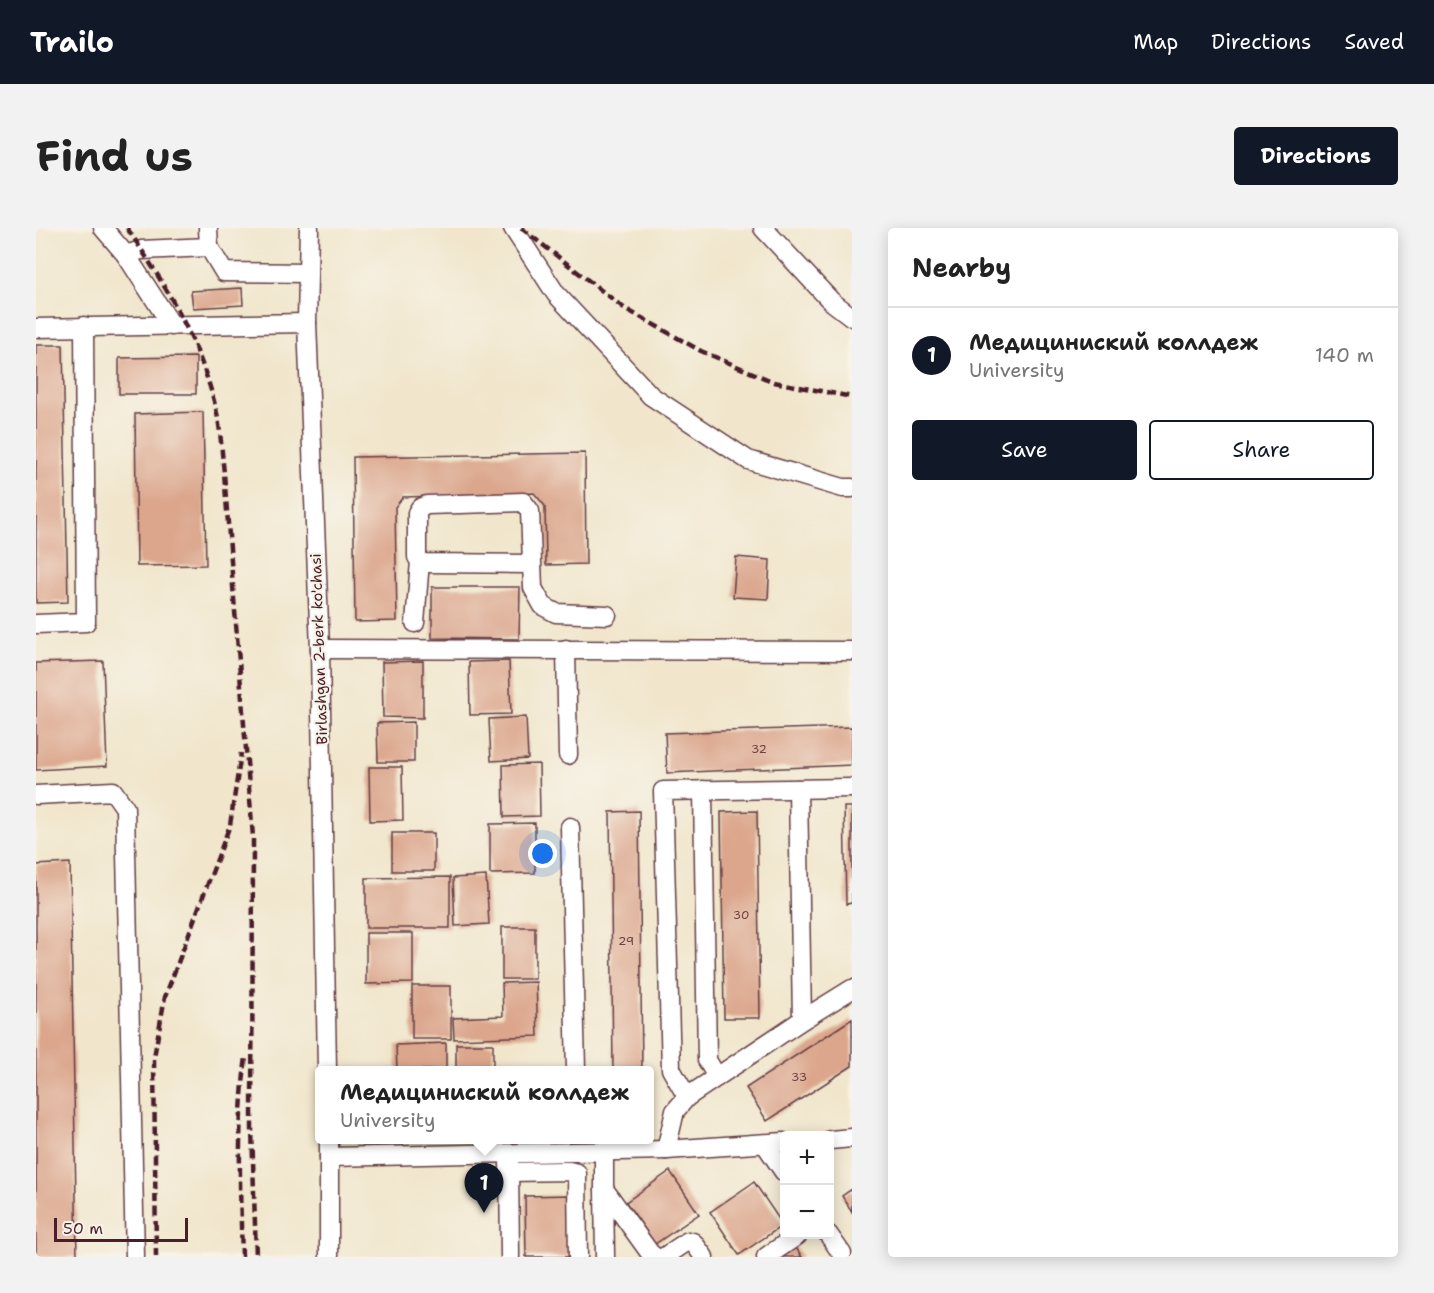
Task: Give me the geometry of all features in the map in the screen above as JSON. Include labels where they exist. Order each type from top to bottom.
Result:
[{"type":"street","points":[[103,228],[126,255],[172,326]]},
{"type":"street","points":[[208,228],[209,248],[224,272],[308,273]]},
{"type":"street","name":"Birlashgan 2-berk ko'chasi","points":[[309,228],[307,323],[320,649],[327,1066]]},
{"type":"street","points":[[513,228],[556,294],[651,396],[748,460],[843,488],[852,488]]},
{"type":"street","points":[[763,228],[831,301],[852,317]]},
{"type":"street","points":[[126,255],[141,250],[209,248]]},
{"type":"street","points":[[36,328],[307,323]]},
{"type":"street","points":[[36,624],[86,622],[84,326]]},
{"type":"street","points":[[415,623],[420,561],[417,557],[417,513],[420,508],[427,505],[523,502],[530,511],[533,588],[543,606],[556,612],[607,615]]},
{"type":"street","points":[[420,561],[425,563],[532,564]]},
{"type":"street","points":[[320,649],[852,651]]},
{"type":"street","points":[[566,649],[568,754]]},
{"type":"street","points":[[687,1097],[671,1069],[663,791],[852,788]]},
{"type":"street","points":[[798,789],[802,1020]]},
{"type":"street","points":[[703,790],[707,1060],[717,1077]]},
{"type":"street","points":[[36,795],[113,791],[125,808],[135,1257]]},
{"type":"street","points":[[570,827],[576,1066]]},
{"type":"street","points":[[666,1150],[675,1111],[687,1097],[852,989]]},
{"type":"street","points":[[834,1140],[852,1138]]},
{"type":"street","points":[[330,1257],[329,1148],[509,1152],[578,1145],[603,1150],[666,1150],[780,1143]]},
{"type":"street","points":[[765,1144],[780,1166]]},
{"type":"street","points":[[603,1150],[605,1257]]},
{"type":"street","points":[[509,1152],[510,1257]]},
{"type":"street","points":[[510,1172],[569,1171],[577,1173],[578,1257]]},
{"type":"street","points":[[604,1189],[655,1257]]},
{"type":"street","points":[[766,1257],[792,1239]]},
{"type":"street","points":[[832,1239],[842,1254]]},
{"type":"street","points":[[664,1257],[688,1240],[693,1242],[704,1257]]},
{"type":"building","points":[[242,288],[243,305],[193,308],[191,291]]},
{"type":"building","points":[[36,345],[63,345],[68,602],[36,603]]},
{"type":"building","points":[[196,357],[196,394],[119,394],[119,358]]},
{"type":"building","points":[[203,412],[206,565],[137,566],[135,414]]},
{"type":"building","points":[[585,453],[586,564],[546,565],[545,506],[534,493],[403,497],[395,507],[397,621],[355,622],[353,457]]},
{"type":"building","points":[[736,557],[770,560],[768,599],[733,597]]},
{"type":"building","points":[[432,587],[520,587],[519,639],[432,638]]},
{"type":"building","points":[[103,661],[107,766],[36,770],[36,663]]},
{"type":"building","points":[[423,661],[423,718],[383,717],[382,662]]},
{"type":"building","points":[[509,661],[511,714],[470,715],[469,662]]},
{"type":"building","points":[[526,717],[528,759],[491,761],[489,719]]},
{"type":"building","points":[[414,722],[414,762],[378,762],[377,723]]},
{"type":"building","points":[[852,727],[852,765],[667,773],[665,733]]},
{"type":"building","points":[[539,764],[540,816],[504,817],[503,765]]},
{"type":"building","points":[[369,767],[402,767],[403,820],[370,821]]},
{"type":"building","points":[[844,807],[852,807],[852,903],[846,904]]},
{"type":"building","points":[[639,811],[642,1066],[613,1066],[610,812]]},
{"type":"building","points":[[757,811],[760,1018],[724,1018],[721,812]]},
{"type":"building","points":[[535,823],[535,873],[490,874],[490,824]]},
{"type":"building","points":[[392,833],[434,833],[434,871],[392,871]]},
{"type":"building","points":[[70,863],[77,1257],[36,1257],[36,865]]},
{"type":"building","points":[[486,876],[489,924],[455,926],[453,878]]},
{"type":"building","points":[[450,877],[450,928],[366,928],[366,878]]},
{"type":"building","points":[[502,927],[535,927],[535,979],[502,979]]},
{"type":"building","points":[[366,933],[413,933],[413,983],[366,984]]},
{"type":"building","points":[[536,982],[538,1036],[454,1039],[453,1018],[503,1016],[502,983]]},
{"type":"building","points":[[412,986],[451,986],[451,1039],[412,1039]]},
{"type":"building","points":[[852,1019],[852,1066],[767,1121],[746,1088]]},
{"type":"building","points":[[446,1043],[446,1066],[397,1066],[396,1045]]},
{"type":"building","points":[[456,1044],[493,1044],[493,1066],[456,1066]]},
{"type":"building","points":[[670,1171],[699,1214],[655,1244],[626,1202]]},
{"type":"building","points":[[754,1182],[780,1221],[780,1227],[739,1255],[710,1212]]},
{"type":"building","points":[[852,1189],[852,1212],[842,1196]]},
{"type":"building","points":[[571,1195],[572,1257],[526,1257],[525,1196]]},
{"type":"building","points":[[793,1243],[802,1257],[772,1257]]},
{"type":"railway","points":[[127,228],[169,295],[193,342],[211,392],[220,432],[253,837],[252,1128],[256,1257]]},
{"type":"railway","points":[[521,228],[624,308],[701,351],[774,382],[852,397]]},
{"type":"railway","points":[[156,1257],[154,1057],[165,997],[230,825],[241,753]]},
{"type":"railway","points":[[242,1257],[240,1132],[246,1057]]},
{"type":"place","name":"Медициниский коллдеж","points":[[484,1213]]}]
